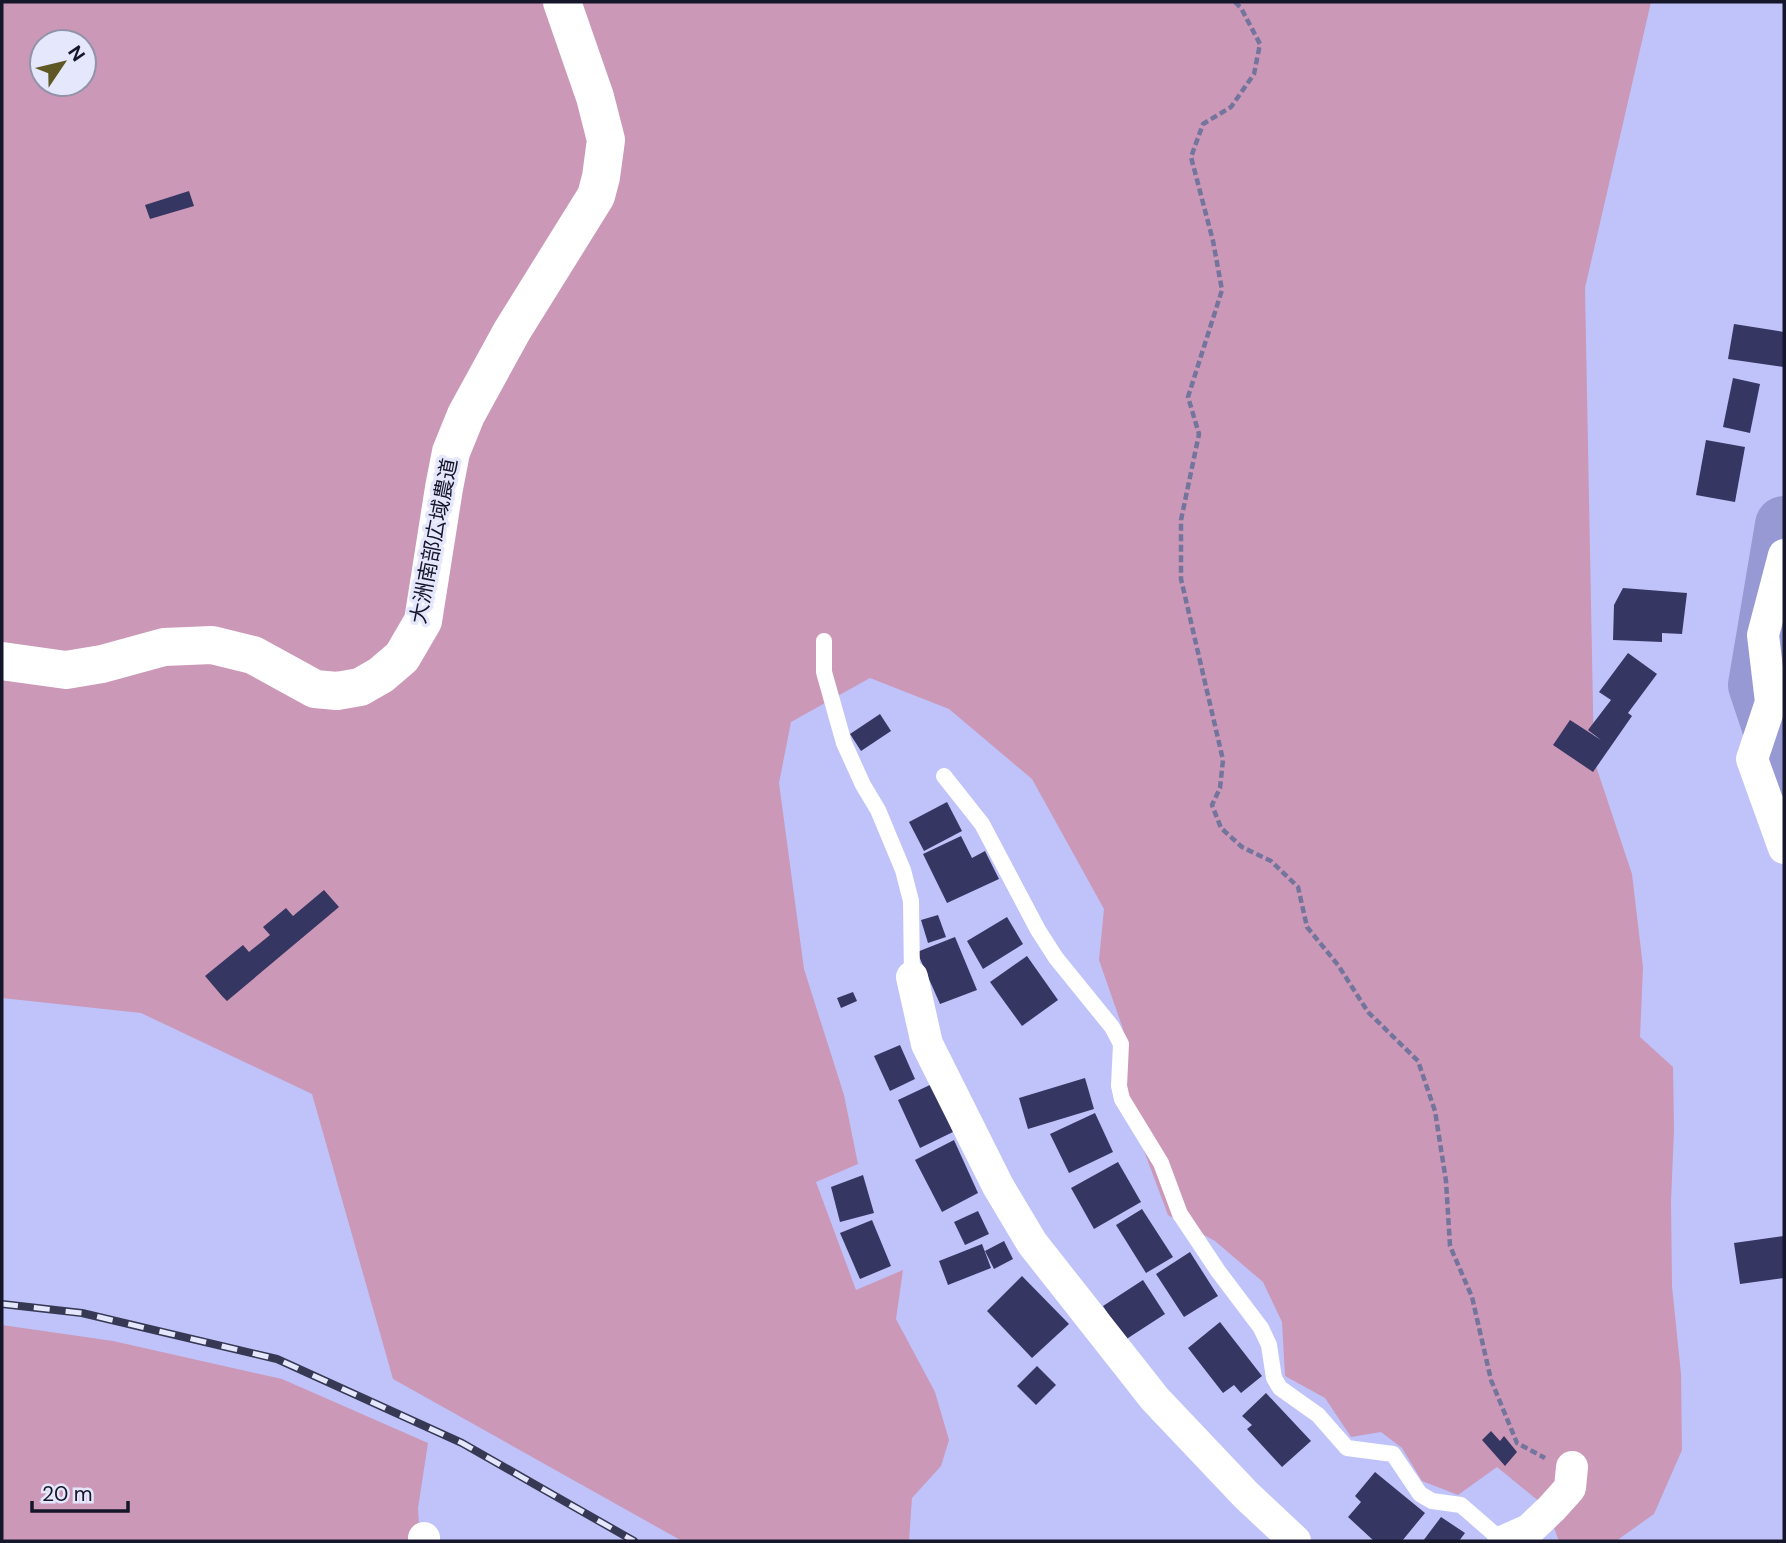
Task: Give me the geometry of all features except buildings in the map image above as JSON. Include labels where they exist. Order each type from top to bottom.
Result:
[{"type":"street","name":"大洲南部広域農道","points":[[2,661],[66,670],[102,664],[164,647],[212,645],[253,655],[315,689],[337,691],[360,687],[402,657],[424,621],[451,452],[466,415],[512,331],[596,196],[601,177],[606,140],[595,97],[562,2]]},
{"type":"street","points":[[1784,555],[1763,635],[1771,702],[1752,759],[1784,848]]},
{"type":"street","points":[[912,976],[927,1044],[998,1186],[1032,1243],[1155,1399],[1246,1496],[1295,1541]]},
{"type":"street","points":[[1502,1541],[1530,1530],[1552,1508],[1570,1488],[1572,1466]]},
{"type":"lane","points":[[824,641],[824,672],[844,743],[878,810],[903,870],[911,901],[912,976]]},
{"type":"lane","points":[[944,776],[982,824],[1038,930],[1056,958],[1112,1027],[1121,1044],[1119,1086],[1122,1099],[1161,1163],[1180,1214],[1261,1328],[1269,1345],[1274,1378],[1280,1388],[1318,1415],[1347,1448],[1393,1454],[1420,1494],[1432,1501],[1461,1506],[1502,1541]]},
{"type":"path","points":[[1235,2],[1260,44],[1254,74],[1231,107],[1203,124],[1191,158],[1213,241],[1222,290],[1188,397],[1199,434],[1181,520],[1181,579],[1223,760],[1220,788],[1212,805],[1221,828],[1242,847],[1271,861],[1298,887],[1307,928],[1338,965],[1368,1012],[1418,1061],[1435,1111],[1446,1181],[1450,1246],[1472,1297],[1491,1380],[1517,1443],[1546,1459],[1572,1466]]},
{"type":"shaded area","points":[[2,2],[1651,2],[1585,288],[1594,760],[1632,874],[1643,967],[1640,1037],[1673,1067],[1672,1286],[1681,1374],[1682,1450],[1654,1514],[1616,1541],[1559,1541],[1546,1507],[1497,1467],[1458,1495],[1422,1481],[1402,1448],[1381,1432],[1351,1437],[1325,1398],[1285,1376],[1282,1322],[1263,1282],[1215,1241],[1168,1215],[1128,1108],[1123,1029],[1099,960],[1104,909],[1032,779],[949,709],[870,678],[791,722],[779,783],[804,969],[844,1095],[858,1164],[816,1182],[856,1290],[903,1270],[896,1319],[935,1392],[949,1440],[941,1466],[912,1498],[909,1541],[682,1541],[393,1379],[312,1094],[141,1013],[2,998]]},
{"type":"shaded area","points":[[2,1325],[113,1341],[282,1379],[428,1443],[418,1508],[420,1541],[2,1541]]},
{"type":"waterway","points":[[1784,525],[1757,685],[1784,766]]},
{"type":"railway","points":[[2,1304],[82,1313],[277,1359],[462,1443],[634,1541]]}]
